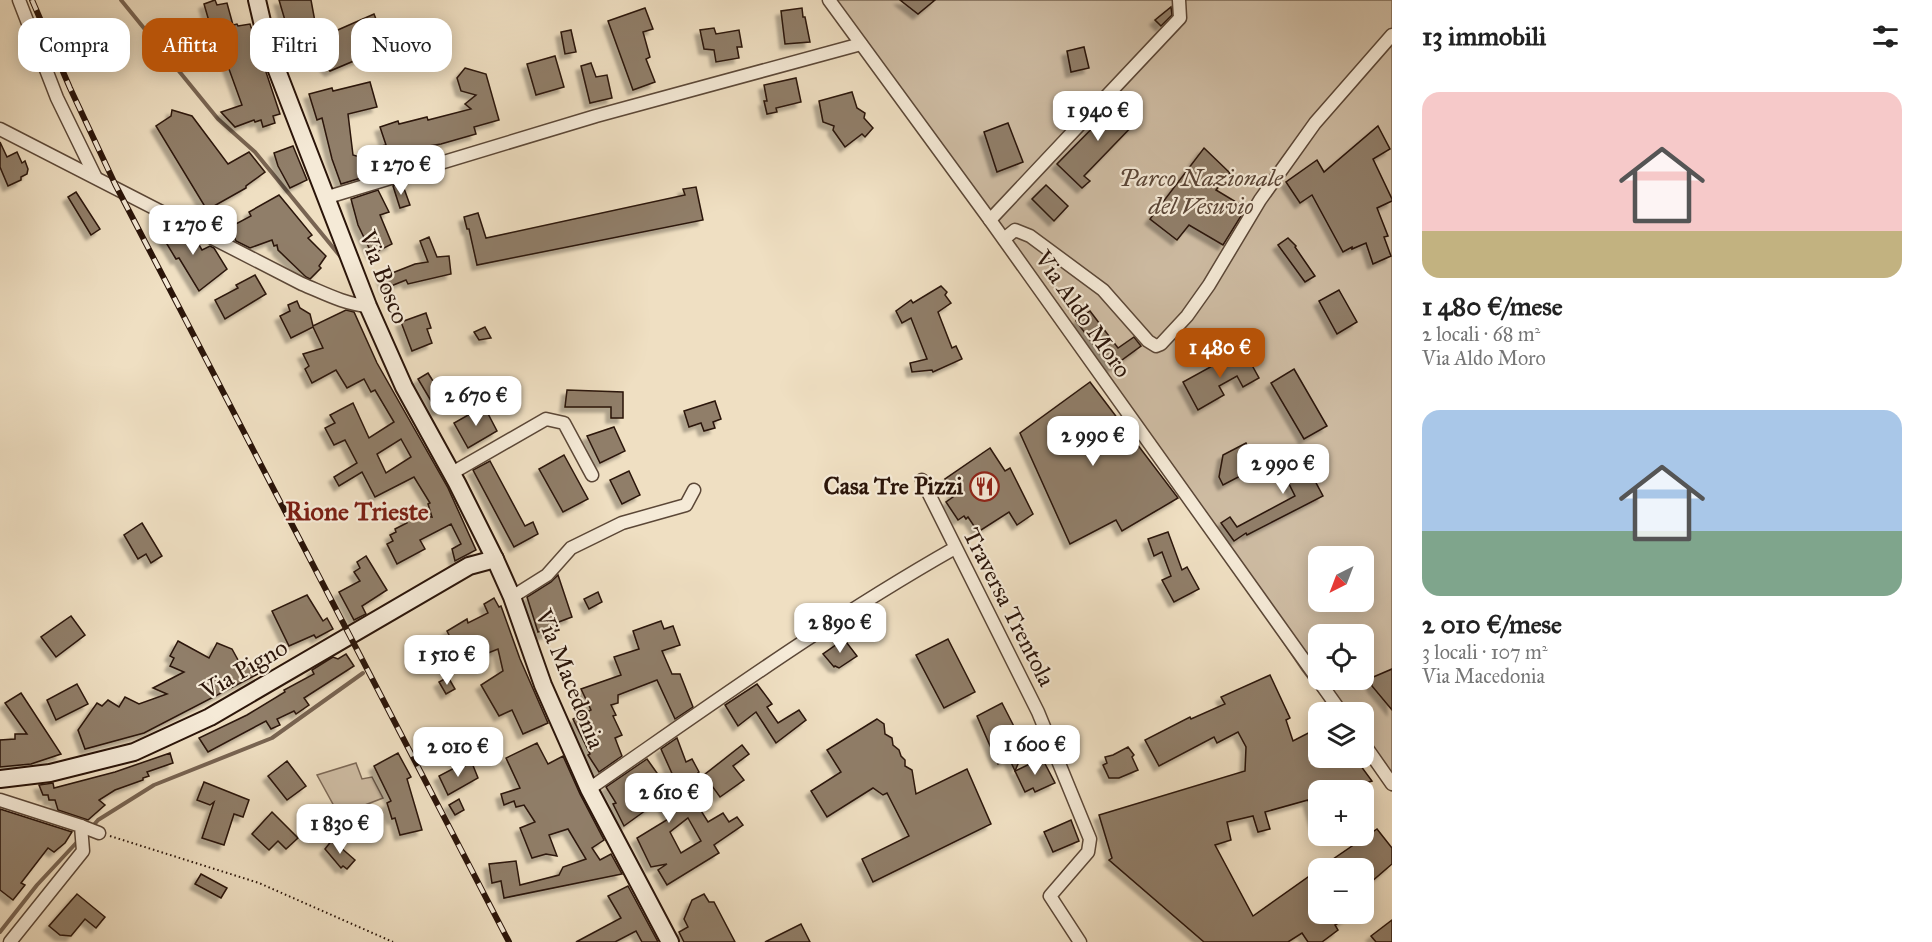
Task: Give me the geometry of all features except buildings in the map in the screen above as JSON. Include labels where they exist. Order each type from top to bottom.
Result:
[{"type":"main road","name":"Via Bosco","points":[[257,0],[268,47],[328,196],[368,306],[404,387],[452,473],[495,559]]},
{"type":"main road","name":"Via Macedonia","points":[[495,559],[512,597],[543,685],[589,789],[670,942]]},
{"type":"main road","name":"Via Pigno","points":[[0,779],[50,773],[134,752],[210,717],[469,566],[495,559]]},
{"type":"street","points":[[19,0],[57,98],[95,176]]},
{"type":"street","name":"Via Aldo Moro","points":[[829,0],[1004,239],[1334,702]]},
{"type":"street","points":[[990,220],[1180,18],[1179,0]]},
{"type":"street","points":[[1004,239],[1015,230],[1030,236],[1103,291],[1148,340],[1156,346],[1161,344],[1187,316],[1209,285],[1260,200],[1315,123],[1392,35]]},
{"type":"street","points":[[328,196],[596,116],[861,44]]},
{"type":"street","points":[[0,129],[302,284],[341,301],[368,306]]},
{"type":"street","points":[[452,473],[546,419],[564,423],[592,475]]},
{"type":"street","name":"Traversa Trentola","points":[[922,480],[1038,712],[1090,839],[1088,852],[1050,896],[1080,942]]},
{"type":"street","points":[[512,597],[547,575],[571,548],[622,523],[686,505],[694,490]]},
{"type":"street","points":[[589,789],[813,636],[890,586],[955,548]]},
{"type":"street","points":[[1374,758],[1392,784]]},
{"type":"street","points":[[0,800],[99,833]]},
{"type":"street","points":[[10,942],[83,851],[81,826]]},
{"type":"path","points":[[99,833],[259,883],[393,942]]},
{"type":"green space","name":"Parco Nazionale del Vesuvio","points":[[825,0],[1392,0],[1392,791],[1374,766],[1374,702],[1326,702],[1317,690],[1374,690],[1374,624],[1308,624],[1308,678],[1214,539]]},
{"type":"green space","points":[[356,763],[362,779],[372,777],[383,798],[339,815],[317,775]]},
{"type":"waterway","points":[[121,0],[218,119],[255,152],[340,256]]},
{"type":"waterway","points":[[92,827],[98,820],[154,785],[272,738],[363,673]]},
{"type":"waterway","points":[[0,932],[37,885],[78,841]]},
{"type":"railway","points":[[32,0],[115,184],[509,942]]},
{"type":"place","name":"Casa Tre Pizzi","points":[[984,486]]},
{"type":"district","name":"Rione Trieste","points":[[357,511]]}]
